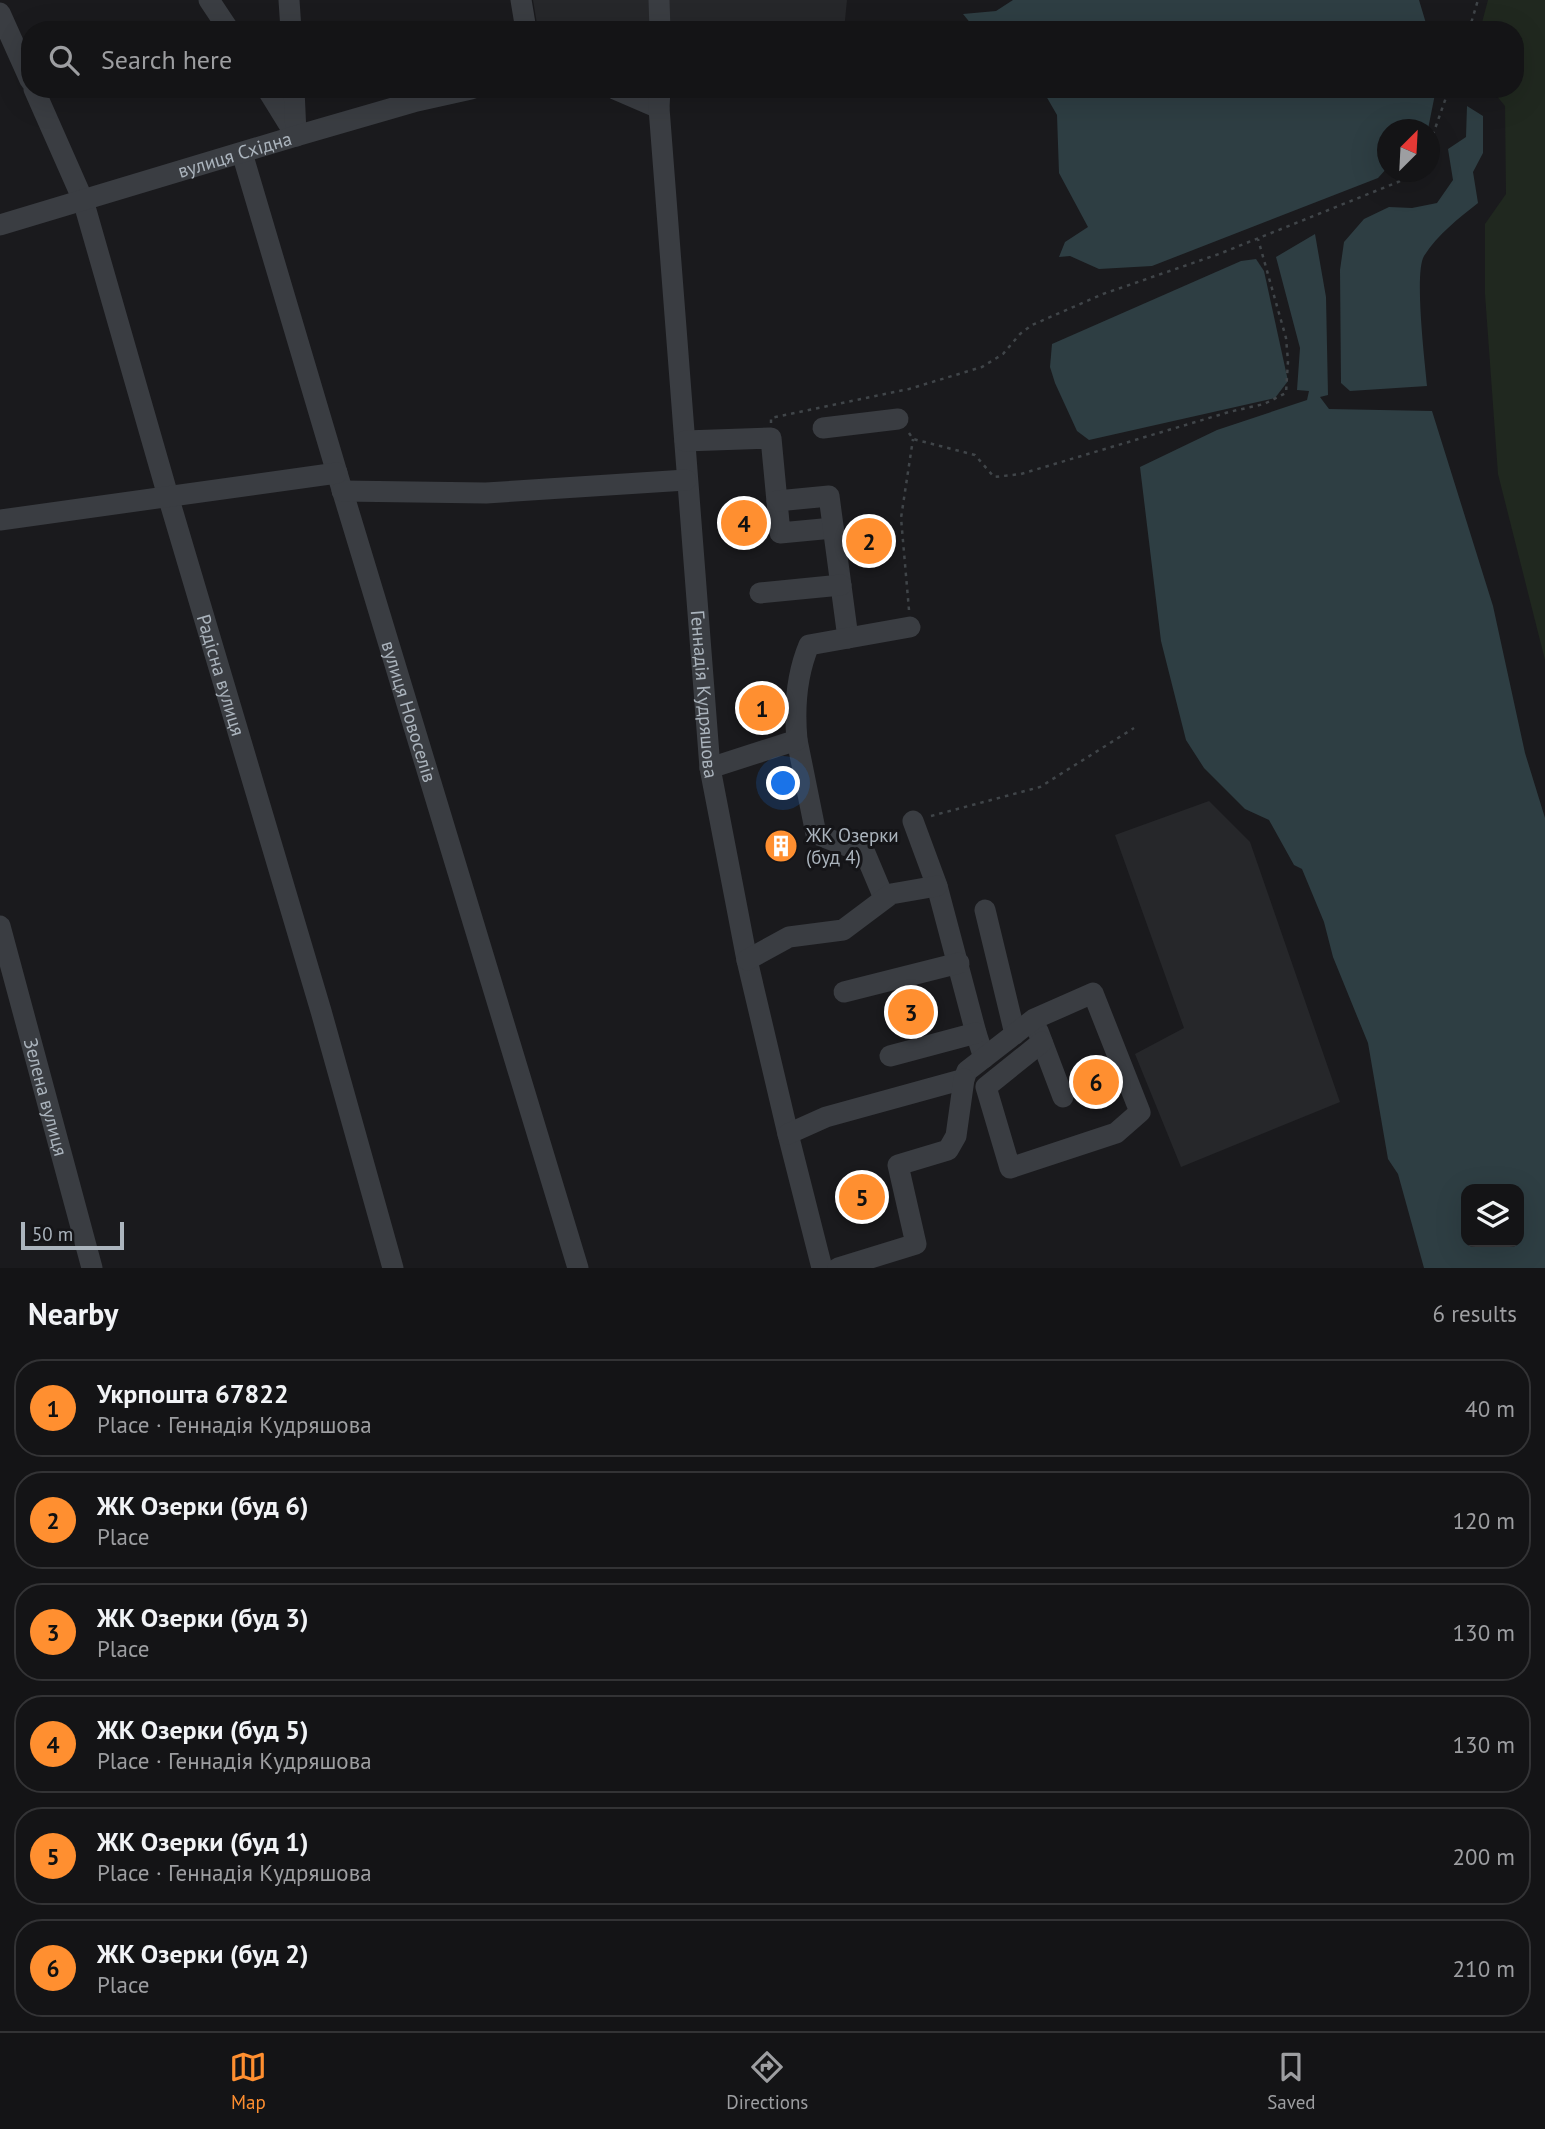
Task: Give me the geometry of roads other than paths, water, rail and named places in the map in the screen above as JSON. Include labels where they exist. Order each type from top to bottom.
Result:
[{"type":"street","points":[[209,0],[223,21]]},
{"type":"street","points":[[289,0],[290,21]]},
{"type":"street","points":[[521,0],[524,21]]},
{"type":"street","points":[[659,0],[660,21]]},
{"type":"street","points":[[0,13],[21,60]]},
{"type":"street","name":"Радісна вулиця","points":[[38,98],[83,200],[321,1011],[393,1268]]},
{"type":"street","points":[[273,98],[296,136]]},
{"type":"street","points":[[294,98],[296,136]]},
{"type":"street","name":"вулиця Східна","points":[[0,225],[430,98]]},
{"type":"street","name":"Геннадія Кудряшова","points":[[660,99],[686,481],[710,768],[747,960],[822,1268]]},
{"type":"street","name":"вулиця Новоселів","points":[[242,153],[578,1268]]},
{"type":"street","points":[[823,428],[898,419]]},
{"type":"street","points":[[685,441],[771,438],[780,533],[833,528]]},
{"type":"street","points":[[0,520],[168,496],[339,482],[486,493],[686,481]]},
{"type":"street","points":[[778,501],[829,496],[848,638]]},
{"type":"street","points":[[760,593],[841,585]]},
{"type":"street","points":[[884,898],[865,853],[816,834],[795,717],[800,668],[809,646],[910,627]]},
{"type":"street","points":[[710,768],[797,740]]},
{"type":"street","points":[[913,821],[937,886],[984,1058]]},
{"type":"street","points":[[747,960],[789,937],[843,930],[891,894],[937,886]]},
{"type":"street","points":[[985,910],[1015,1034]]},
{"type":"street","name":"Зелена вулиця","points":[[0,926],[92,1268]]},
{"type":"street","points":[[844,992],[958,963]]},
{"type":"street","points":[[838,1268],[916,1244],[898,1165],[947,1150],[956,1136],[967,1071],[1034,1019],[1093,993],[1140,1112],[1116,1133],[1010,1168],[986,1087],[1042,1042]]},
{"type":"street","points":[[1034,1019],[1063,1097]]},
{"type":"street","points":[[890,1056],[975,1033]]},
{"type":"street","points":[[788,1135],[826,1117],[964,1079]]},
{"type":"place","name":"ЖК Озерки (буд 5)","points":[[744,523]]},
{"type":"place","name":"ЖК Озерки (буд 6)","points":[[869,541]]},
{"type":"place","name":"Укрпошта 67822","points":[[762,708]]},
{"type":"place","name":"ЖК Озерки (буд 4)","points":[[781,846]]},
{"type":"place","name":"ЖК Озерки (буд 3)","points":[[911,1012]]},
{"type":"place","name":"ЖК Озерки (буд 2)","points":[[1096,1082]]},
{"type":"place","name":"ЖК Озерки (буд 1)","points":[[862,1197]]}]
